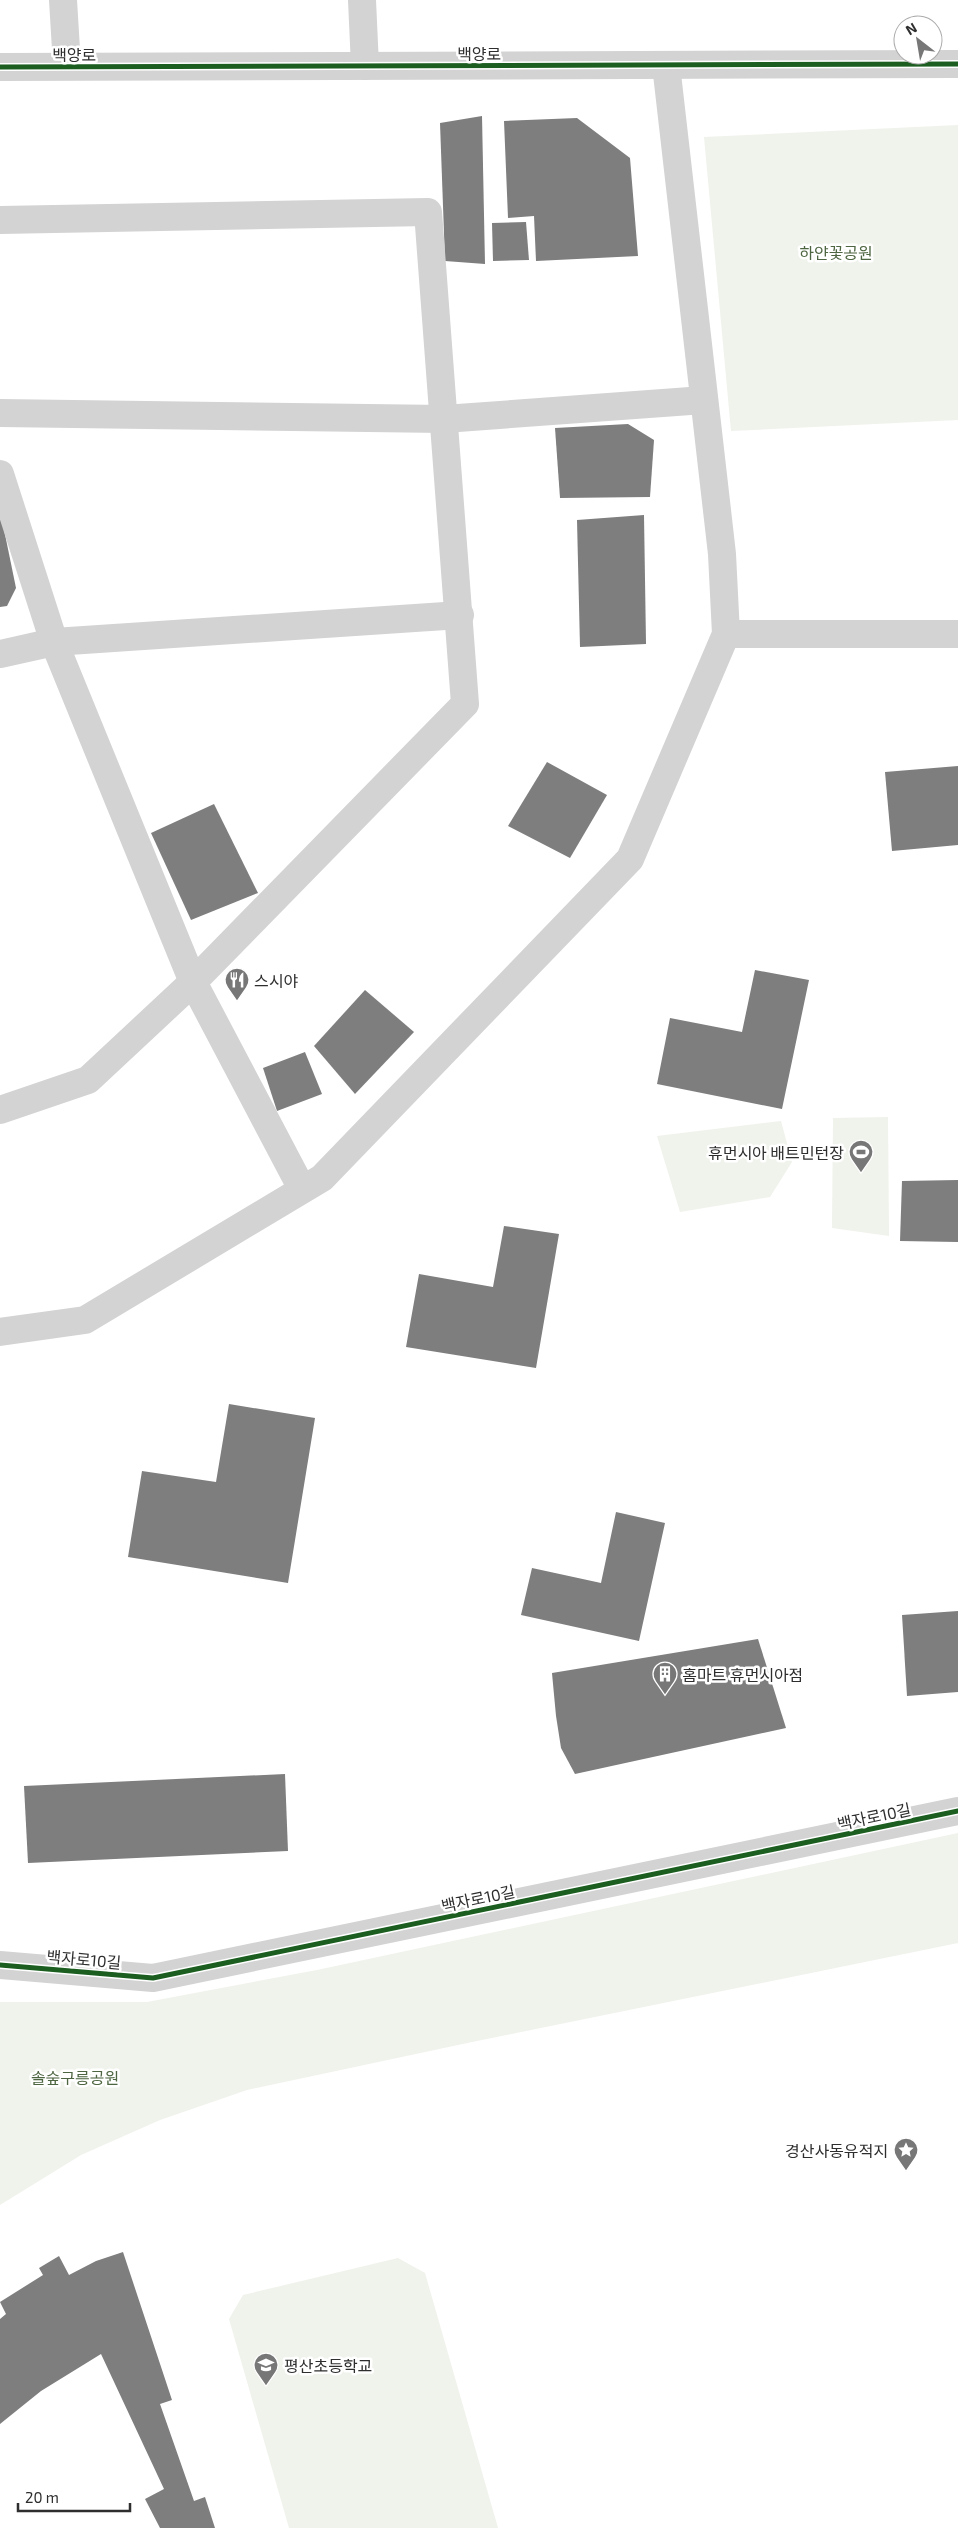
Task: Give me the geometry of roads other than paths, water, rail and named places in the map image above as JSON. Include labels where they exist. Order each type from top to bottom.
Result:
[{"type":"street","points":[[63,0],[67,66]]},
{"type":"street","points":[[362,0],[365,66]]},
{"type":"street","name":"백양로","points":[[0,67],[958,64]]},
{"type":"street","points":[[0,1332],[85,1320],[322,1178],[630,860],[726,634],[722,554],[666,65]]},
{"type":"street","points":[[0,220],[428,212],[460,615],[465,704],[192,982],[88,1080],[6,1110],[0,1110]]},
{"type":"street","points":[[0,413],[444,419],[704,400]]},
{"type":"street","points":[[0,474],[54,642],[192,982],[302,1190]]},
{"type":"street","points":[[0,654],[54,642],[460,615]]},
{"type":"street","points":[[726,634],[958,634]]},
{"type":"street","name":"백자로10길","points":[[0,1964],[153,1978],[958,1811]]},
{"type":"place","name":"스시야","points":[[237,1001]]},
{"type":"place","name":"휴먼시아 배트민턴장","points":[[861,1173]]},
{"type":"place","name":"홈마트 휴먼시아점","points":[[665,1695]]},
{"type":"place","name":"경산사동유적지","points":[[906,2171]]},
{"type":"place","name":"평산초등학교","points":[[266,2386]]},
{"type":"park label","name":"하얀꽃공원","points":[[836,252]]},
{"type":"park label","name":"솔숲구릉공원","points":[[75,2077]]}]
